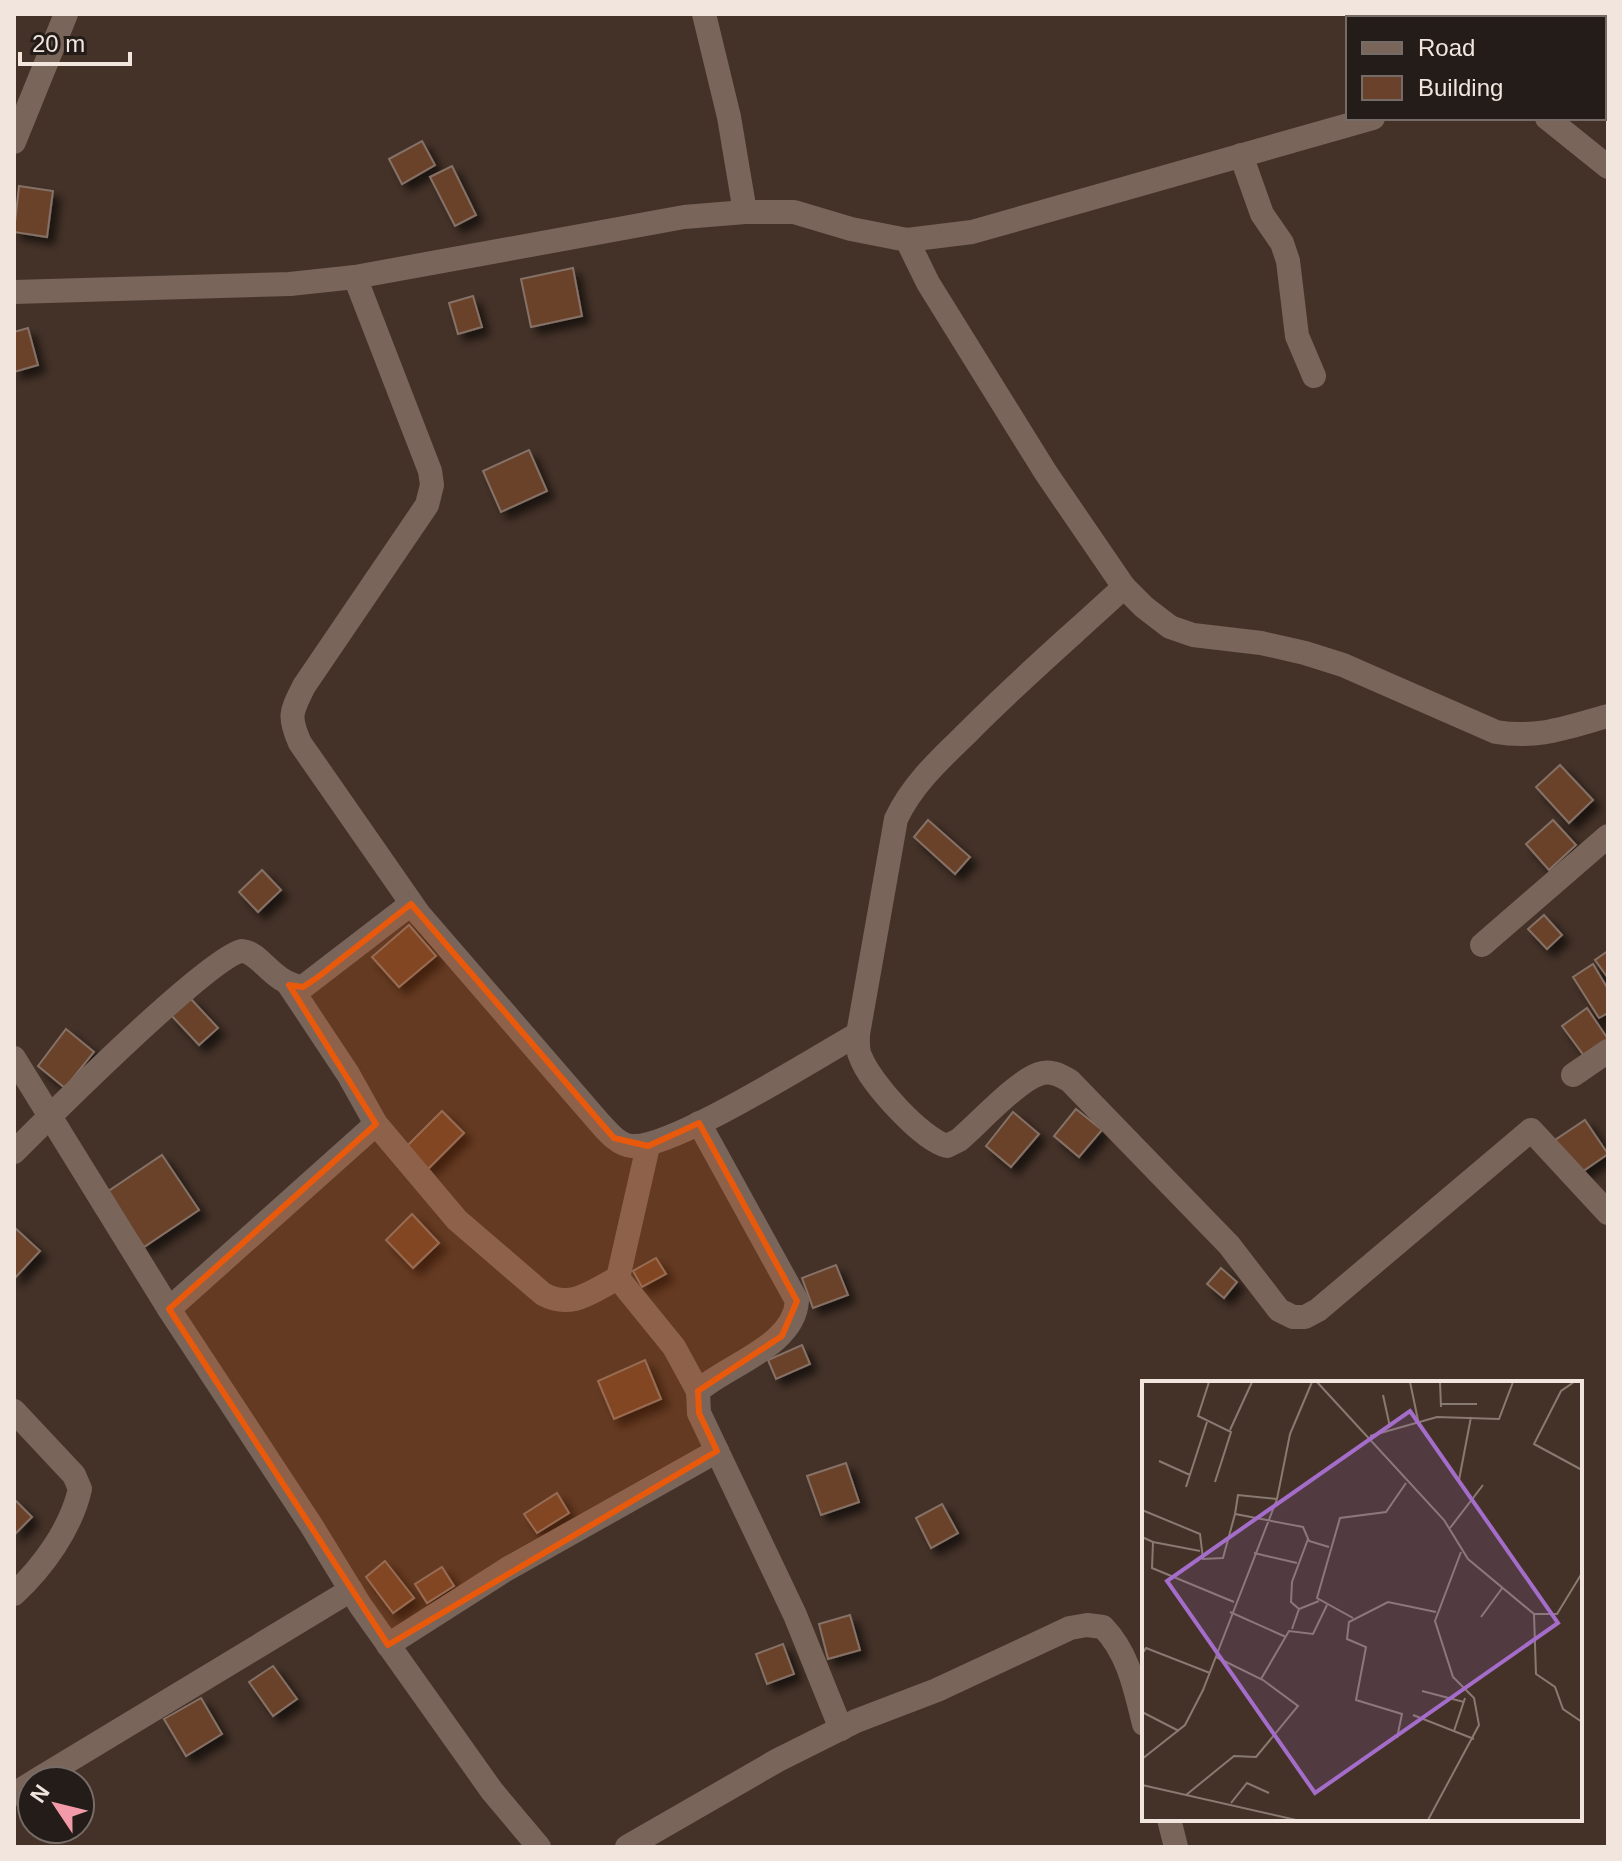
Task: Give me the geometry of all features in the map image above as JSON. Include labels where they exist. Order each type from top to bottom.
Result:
[{"type":"street","points":[[14,142],[66,14]]},
{"type":"street","points":[[704,14],[729,117],[745,212]]},
{"type":"street","points":[[14,292],[290,284],[355,277],[684,217],[745,212],[794,212],[851,229],[907,240],[972,232],[1366,120]]},
{"type":"street","points":[[1549,120],[1608,167]]},
{"type":"street","points":[[1241,155],[1262,214],[1282,243],[1288,261],[1297,336],[1314,376]]},
{"type":"street","points":[[907,240],[928,283],[1029,446],[1124,587],[1170,627],[1193,635],[1261,643],[1343,665],[1496,732],[1522,736],[1544,734],[1608,716]]},
{"type":"street","points":[[355,277],[422,450],[432,485],[427,505],[304,686],[291,711],[291,724],[300,743],[411,904],[598,1121],[627,1146],[648,1146],[699,1123],[858,1034]]},
{"type":"street","points":[[1124,587],[990,710],[905,799],[896,819],[858,1034],[859,1054],[866,1069],[913,1125],[935,1143],[947,1146],[959,1140],[1023,1083],[1040,1074],[1055,1073],[1070,1081],[1229,1245],[1279,1310],[1293,1317],[1305,1317],[1318,1310],[1531,1130],[1608,1213]]},
{"type":"street","points":[[1482,945],[1608,836]]},
{"type":"street","points":[[14,1152],[181,993],[229,954],[240,951],[251,953],[278,979],[303,987],[411,904]]},
{"type":"street","points":[[289,985],[348,1074],[376,1124],[457,1220],[555,1301],[566,1302],[618,1278]]},
{"type":"street","points":[[1573,1075],[1608,1051]]},
{"type":"street","points":[[14,1058],[169,1309],[351,1590],[492,1791],[539,1847]]},
{"type":"street","points":[[698,1391],[714,1377],[782,1336],[796,1313],[797,1301],[699,1123]]},
{"type":"street","points":[[169,1309],[376,1124]]},
{"type":"street","points":[[618,1278],[648,1146]]},
{"type":"street","points":[[618,1278],[674,1347],[698,1391],[699,1413],[795,1615],[841,1729]]},
{"type":"street","points":[[14,1411],[74,1475],[80,1489],[65,1530],[39,1567],[14,1594]]},
{"type":"street","points":[[388,1645],[507,1569],[717,1451]]},
{"type":"street","points":[[62,1765],[351,1590]]},
{"type":"street","points":[[627,1847],[778,1760],[1070,1628],[1087,1625],[1103,1627],[1115,1639],[1128,1663],[1142,1716]]},
{"type":"street","points":[[1170,1821],[1176,1847]]},
{"type":"highlighted area","points":[[411,904],[614,1138],[648,1146],[699,1123],[797,1301],[782,1336],[698,1391],[699,1413],[717,1451],[388,1645],[169,1309],[376,1124],[289,985],[303,987]]},
{"type":"building","points":[[422,141],[435,165],[402,184],[389,159]]},
{"type":"building","points":[[452,166],[476,215],[455,226],[430,177]]},
{"type":"building","points":[[19,186],[53,191],[47,237],[14,232]]},
{"type":"building","points":[[573,268],[582,316],[531,327],[521,279]]},
{"type":"building","points":[[473,296],[482,327],[458,334],[449,303]]},
{"type":"building","points":[[28,328],[38,365],[14,372],[14,332]]},
{"type":"building","points":[[529,450],[547,491],[501,512],[483,471]]},
{"type":"building","points":[[1560,765],[1593,800],[1569,823],[1536,787]]},
{"type":"building","points":[[928,820],[970,857],[955,874],[914,837]]},
{"type":"building","points":[[1553,820],[1576,845],[1549,870],[1526,844]]},
{"type":"building","points":[[262,870],[281,890],[258,912],[239,892]]},
{"type":"building","points":[[1544,915],[1562,935],[1547,949],[1528,929]]},
{"type":"building","points":[[409,925],[436,956],[399,987],[372,957]]},
{"type":"building","points":[[1608,951],[1608,978],[1595,960]]},
{"type":"building","points":[[1593,964],[1608,989],[1608,1013],[1599,1018],[1573,977]]},
{"type":"building","points":[[190,998],[218,1028],[199,1045],[171,1015]]},
{"type":"building","points":[[1587,1008],[1608,1039],[1585,1057],[1562,1026]]},
{"type":"building","points":[[66,1029],[94,1052],[65,1088],[38,1066]]},
{"type":"building","points":[[1076,1109],[1102,1130],[1079,1157],[1054,1136]]},
{"type":"building","points":[[442,1111],[464,1133],[428,1169],[406,1147]]},
{"type":"building","points":[[1013,1112],[1039,1134],[1011,1167],[986,1146]]},
{"type":"building","points":[[1585,1120],[1608,1154],[1576,1176],[1552,1142]]},
{"type":"building","points":[[162,1155],[199,1210],[144,1247],[107,1192]]},
{"type":"building","points":[[412,1214],[439,1243],[413,1268],[386,1240]]},
{"type":"building","points":[[14,1227],[40,1251],[14,1279]]},
{"type":"building","points":[[656,1258],[666,1274],[642,1287],[633,1271]]},
{"type":"building","points":[[836,1265],[848,1295],[813,1308],[802,1278]]},
{"type":"building","points":[[1221,1268],[1237,1282],[1224,1298],[1207,1284]]},
{"type":"building","points":[[802,1345],[810,1364],[776,1379],[768,1360]]},
{"type":"building","points":[[645,1360],[661,1399],[614,1419],[598,1381]]},
{"type":"building","points":[[846,1463],[859,1502],[821,1515],[807,1476]]},
{"type":"building","points":[[557,1493],[569,1513],[537,1533],[524,1514]]},
{"type":"building","points":[[14,1499],[32,1517],[14,1535]]},
{"type":"building","points":[[942,1504],[958,1533],[931,1548],[916,1518]]},
{"type":"building","points":[[385,1561],[414,1598],[393,1613],[366,1577]]},
{"type":"building","points":[[442,1567],[454,1586],[427,1603],[415,1584]]},
{"type":"building","points":[[850,1615],[860,1650],[828,1659],[819,1624]]},
{"type":"building","points":[[783,1644],[794,1674],[767,1684],[756,1654]]},
{"type":"building","points":[[273,1666],[297,1699],[273,1716],[249,1682]]},
{"type":"building","points":[[201,1698],[222,1734],[186,1756],[164,1719]]}]
